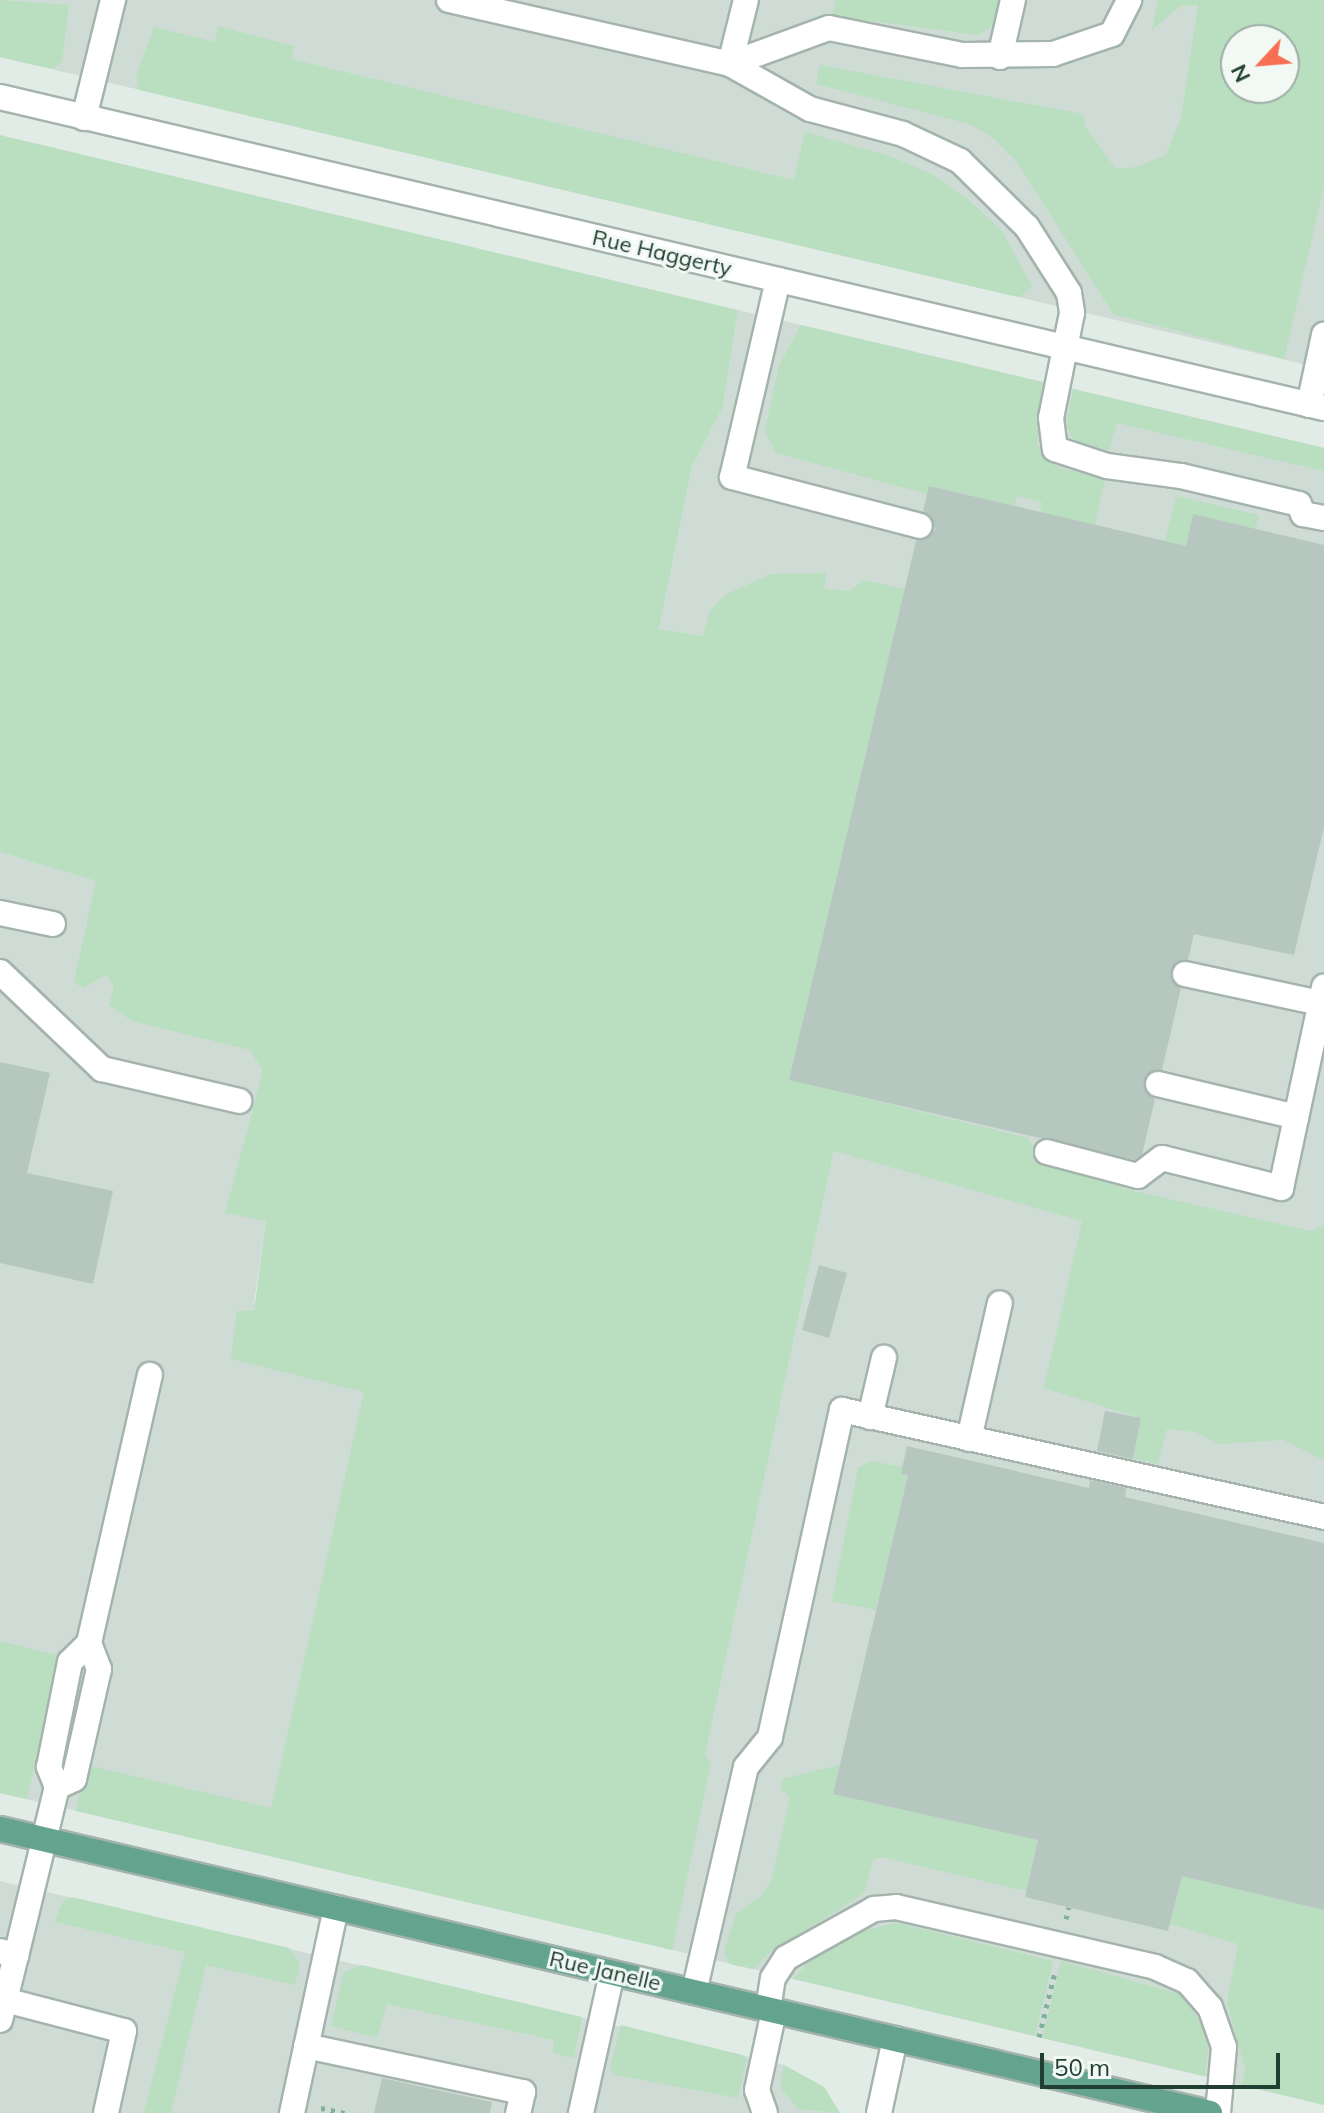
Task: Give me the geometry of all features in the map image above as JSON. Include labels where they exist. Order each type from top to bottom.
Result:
[{"type":"main road","name":"Rue Janelle","points":[[0,1829],[1210,2113]]},
{"type":"street","points":[[84,118],[113,0]]},
{"type":"street","points":[[449,0],[730,64],[810,109],[903,134],[979,176],[1027,227],[1069,293],[1072,306],[1050,431],[1061,454],[1299,504],[1303,514],[1324,518]]},
{"type":"street","points":[[730,64],[746,0]]},
{"type":"street","points":[[1000,57],[1013,0]]},
{"type":"street","points":[[730,64],[829,28],[894,44],[1000,57],[1053,54],[1099,42],[1121,26],[1129,0]]},
{"type":"street","name":"Rue Haggerty","points":[[0,97],[1316,406]]},
{"type":"street","points":[[778,280],[732,477],[920,526]]},
{"type":"street","points":[[1316,406],[1324,335]]},
{"type":"street","points":[[0,913],[53,924]]},
{"type":"street","points":[[0,972],[102,1069],[239,1101]]},
{"type":"street","points":[[1047,1152],[1138,1176],[1162,1158],[1281,1188],[1322,995],[1185,974]]},
{"type":"street","points":[[1158,1084],[1296,1117]]},
{"type":"street","points":[[969,1439],[1000,1303]]},
{"type":"street","points":[[870,1417],[884,1358]]},
{"type":"street","points":[[106,2113],[124,2031],[2,2010],[8,1954],[45,1840],[57,1787],[74,1779],[99,1669],[89,1643],[150,1375]]},
{"type":"street","points":[[694,1992],[746,1767],[770,1737],[842,1410],[969,1439],[1105,1457],[1324,1517]]},
{"type":"street","points":[[765,2113],[757,2090],[771,2010],[773,1978],[786,1958],[874,1909],[896,1907],[1155,1967],[1187,1981],[1210,2007],[1224,2047],[1218,2113]]},
{"type":"street","points":[[292,2113],[336,1908]]},
{"type":"street","points":[[588,2112],[612,1973]]},
{"type":"street","points":[[879,2113],[895,2039]]},
{"type":"street","points":[[306,2046],[523,2092],[518,2113]]},
{"type":"path","points":[[1039,2037],[1057,1962]]},
{"type":"shaded area","points":[[0,0],[1324,0],[1324,369],[0,57]]},
{"type":"shaded area","points":[[738,310],[1324,448],[1324,2105],[664,1948],[834,1151],[708,1061],[827,573],[703,636],[659,629],[692,466],[723,407]]},
{"type":"shaded area","points":[[0,852],[96,881],[286,1086],[254,1303],[397,1383],[382,1882],[0,1793]]},
{"type":"shaded area","points":[[0,1881],[784,2065],[824,2087],[840,2113],[0,2113]]},
{"type":"green space","points":[[0,0],[69,5],[62,62],[52,69],[0,57]]},
{"type":"green space","points":[[836,0],[999,0],[993,26],[978,35],[832,16]]},
{"type":"green space","points":[[1158,0],[1324,0],[1324,187],[1284,359],[1113,314],[1017,162],[991,136],[969,124],[816,84],[820,65],[1083,114],[1085,126],[1116,169],[1136,167],[1166,155],[1181,118],[1198,5],[1180,6],[1152,30]]},
{"type":"green space","points":[[218,26],[294,46],[291,59],[794,180],[805,132],[887,155],[932,174],[970,201],[1002,231],[1032,286],[1020,297],[1009,295],[139,90],[136,76],[154,27],[215,42]]},
{"type":"green space","points":[[0,135],[738,310],[723,407],[692,466],[659,629],[703,636],[710,611],[725,595],[771,574],[827,573],[824,589],[850,591],[863,580],[905,589],[790,1080],[1028,1138],[1041,1159],[1129,1190],[1311,1231],[1324,1225],[1324,1460],[1283,1440],[1219,1444],[1195,1432],[1167,1429],[1158,1464],[1134,1459],[1141,1418],[1044,1388],[1082,1221],[834,1151],[705,1756],[711,1763],[672,1950],[76,1811],[109,1663],[90,1766],[271,1808],[364,1392],[231,1359],[237,1311],[254,1311],[266,1221],[225,1213],[263,1071],[250,1050],[132,1021],[109,1005],[114,987],[106,975],[83,988],[74,982],[96,881],[0,852]]},
{"type":"green space","points":[[801,325],[1046,383],[1037,444],[1059,468],[1105,478],[1095,525],[1040,512],[1042,502],[1017,496],[1014,506],[930,486],[927,494],[776,453],[765,431],[779,365]]},
{"type":"green space","points":[[1073,389],[1324,448],[1324,471],[1117,423],[1109,450],[1075,442],[1066,426]]},
{"type":"green space","points":[[1176,496],[1259,515],[1256,529],[1193,514],[1186,546],[1165,541]]},
{"type":"green space","points":[[871,1461],[902,1467],[901,1474],[908,1475],[876,1610],[832,1601],[858,1468]]},
{"type":"green space","points":[[0,1641],[59,1656],[27,1799],[0,1793]]},
{"type":"green space","points":[[839,1765],[833,1794],[1039,1840],[1027,1891],[881,1857],[873,1860],[865,1891],[853,1901],[774,1949],[753,1969],[729,1964],[724,1951],[736,1914],[763,1894],[771,1882],[790,1797],[781,1789],[782,1779]]},
{"type":"green space","points":[[1182,1876],[1324,1910],[1324,2105],[1242,2085],[1245,2069],[1227,2003],[1238,1944],[1170,1924]]},
{"type":"green space","points":[[72,1897],[289,1948],[300,1964],[295,1985],[206,1965],[171,2113],[144,2113],[185,1952],[55,1922],[62,1903]]},
{"type":"green space","points":[[898,1923],[1053,1961],[1035,2036],[793,1979],[813,1957],[861,1931]]},
{"type":"green space","points":[[1061,1961],[1183,1995],[1203,2028],[1208,2048],[1205,2076],[1042,2038]]},
{"type":"green space","points":[[362,1965],[582,2017],[574,2058],[553,2053],[554,2040],[387,2004],[377,2038],[331,2026],[344,1972]]},
{"type":"green space","points":[[621,2025],[742,2055],[747,2060],[738,2098],[615,2075],[610,2069]]},
{"type":"green space","points":[[784,2065],[824,2087],[840,2113],[798,2109],[780,2087]]},
{"type":"building","points":[[929,486],[1186,546],[1193,514],[1324,545],[1324,827],[1294,955],[1194,934],[1188,959],[1171,970],[1171,979],[1181,988],[1162,1070],[1144,1080],[1144,1089],[1155,1099],[1142,1155],[1135,1160],[789,1080],[916,541],[930,537],[935,529],[931,516],[923,511]]},
{"type":"building","points":[[0,1062],[50,1073],[27,1173],[113,1191],[93,1284],[0,1263]]},
{"type":"building","points":[[819,1265],[847,1273],[829,1338],[802,1330]]},
{"type":"building","points":[[1105,1411],[1141,1418],[1133,1459],[1097,1451]]},
{"type":"building","points":[[907,1446],[1089,1488],[1090,1480],[1126,1488],[1125,1497],[1324,1543],[1324,1910],[1182,1876],[1168,1931],[1025,1897],[1038,1840],[833,1794],[908,1475],[901,1474]]},
{"type":"building","points":[[382,2078],[492,2102],[490,2113],[374,2113]]}]
